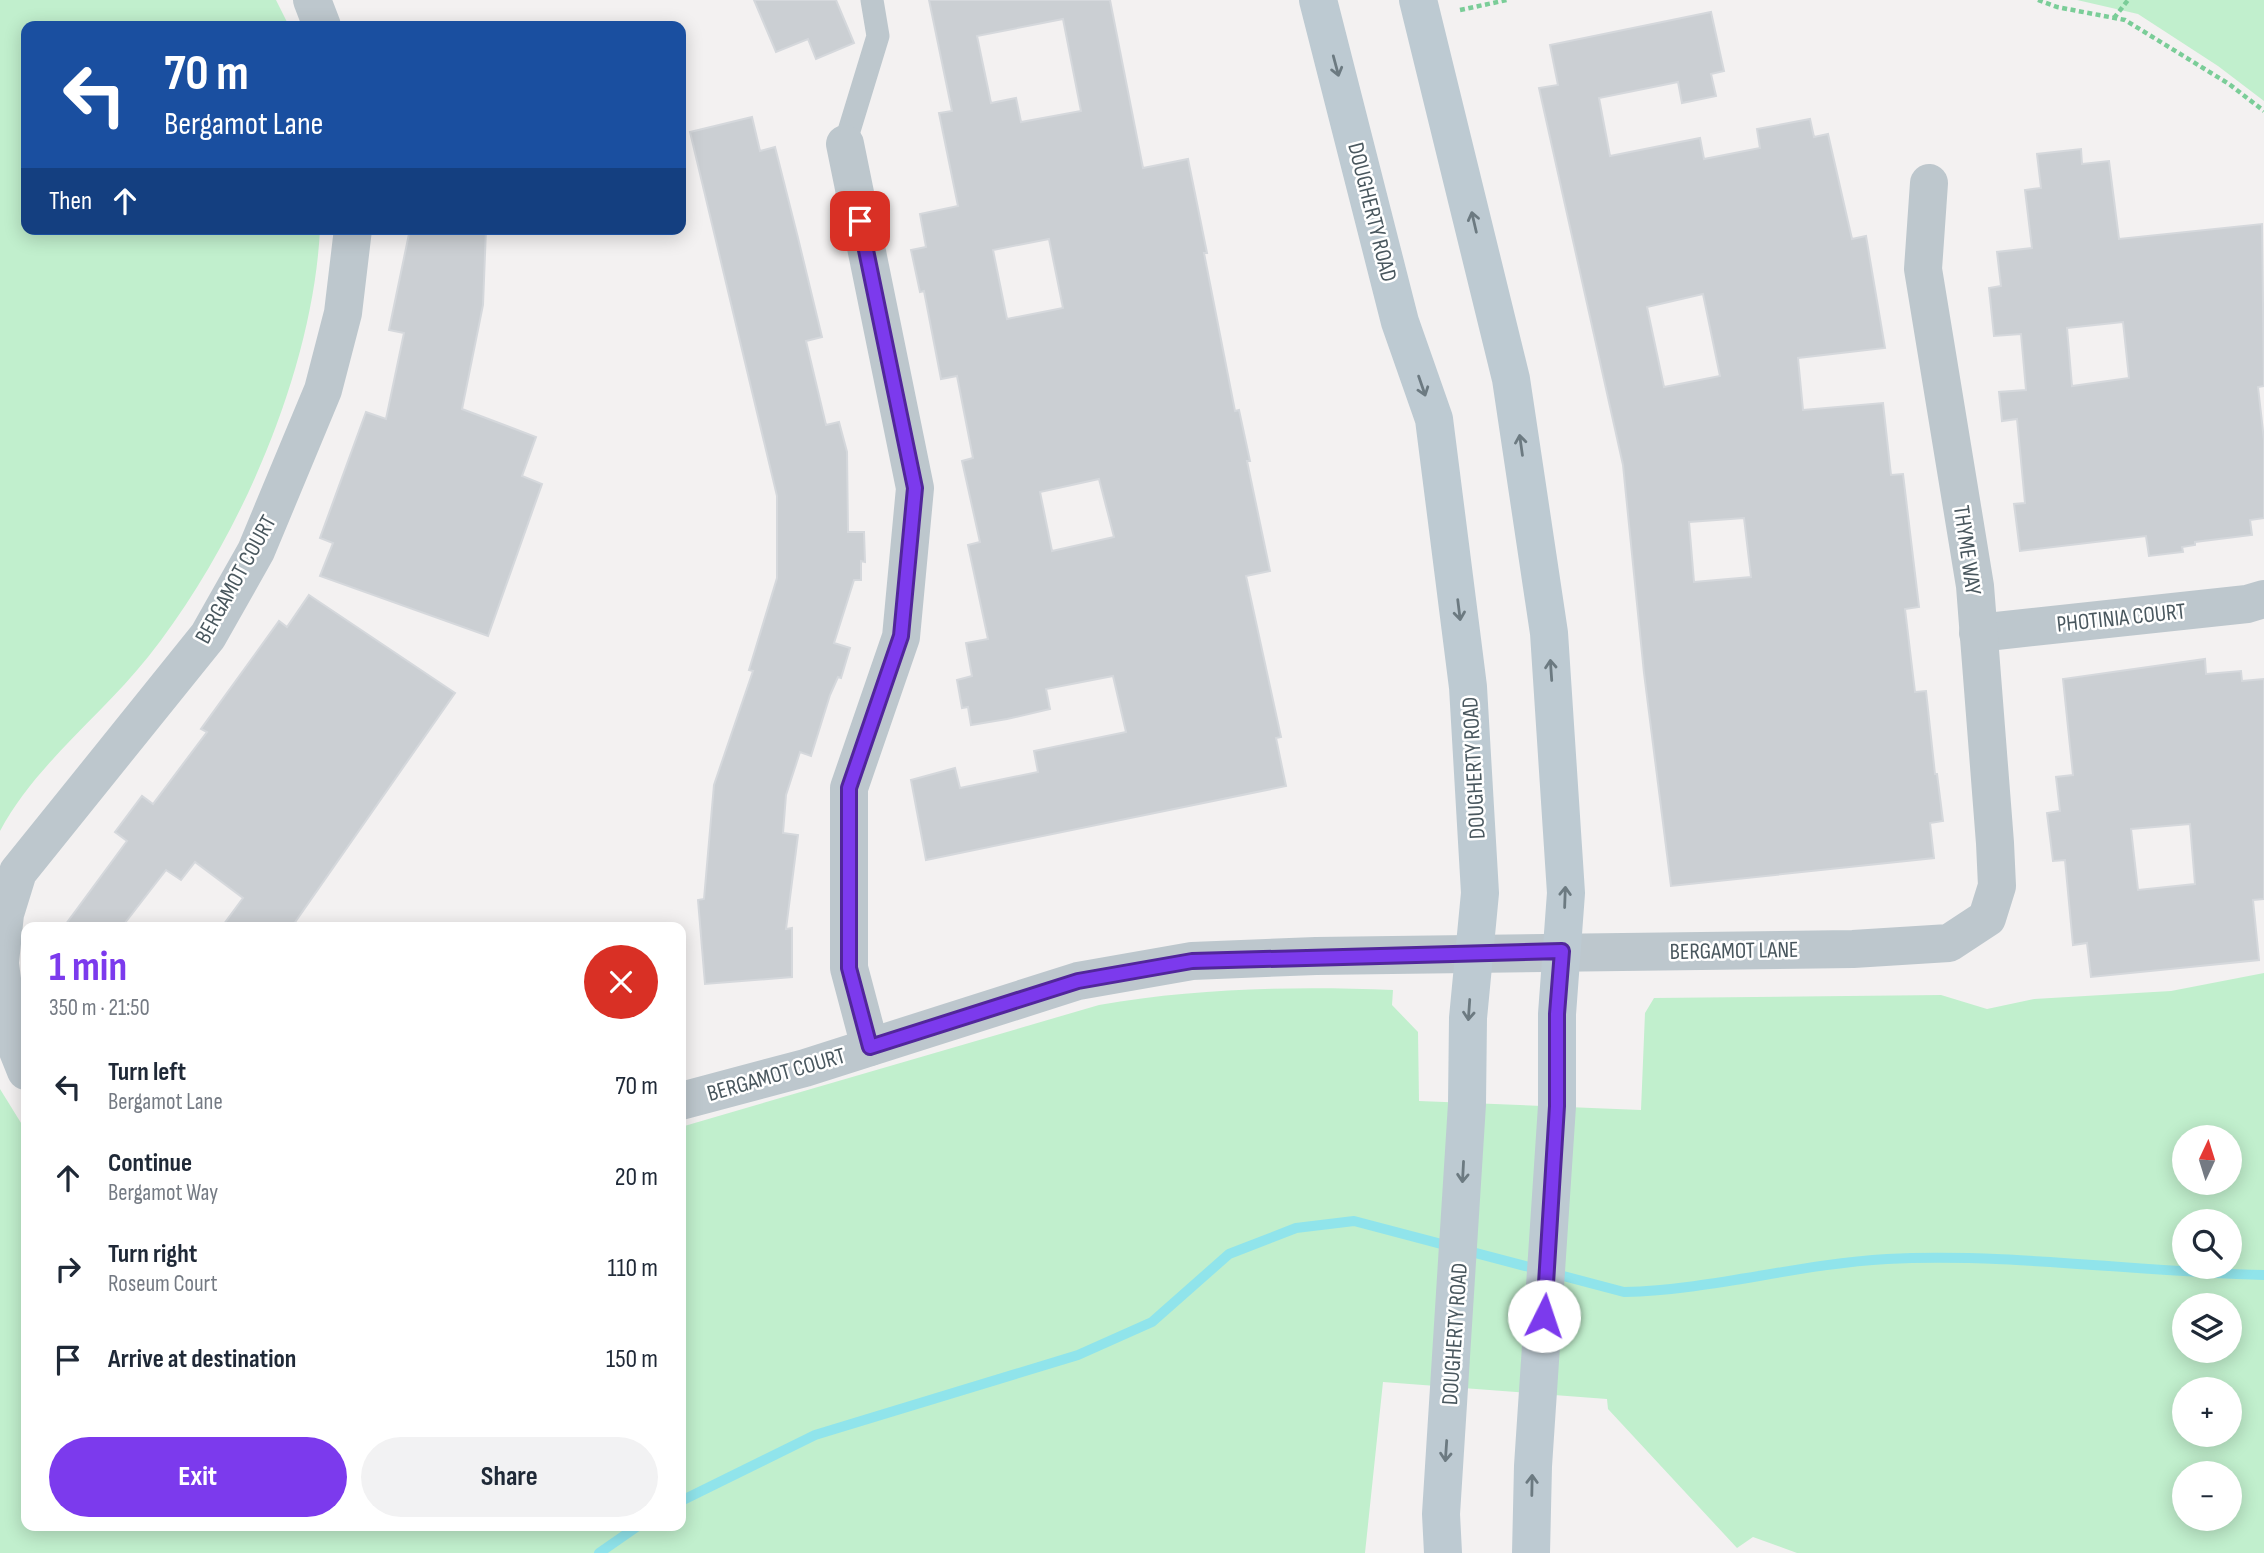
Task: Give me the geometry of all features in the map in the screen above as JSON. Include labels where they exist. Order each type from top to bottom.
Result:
[{"type":"main road","name":"DOUGHERTY ROAD","points":[[1318,0],[1400,322],[1434,419],[1468,687],[1480,893],[1473,955],[1451,1388],[1441,1514],[1443,1553]]},
{"type":"main road","points":[[1420,9],[1463,177],[1515,406],[1549,633],[1566,893],[1557,1014],[1557,1106],[1531,1553]]},
{"type":"street","points":[[312,0],[320,21]]},
{"type":"street","points":[[845,144],[915,488],[901,636],[849,788],[849,968],[870,1047]]},
{"type":"street","name":"THYME WAY","points":[[1929,183],[1923,268],[1975,586],[1997,886],[1987,918]]},
{"type":"street","name":"BERGAMOT COURT","points":[[21,1058],[8,1026],[0,963],[5,914],[18,872],[208,636],[256,551],[323,390],[343,313],[352,235]]},
{"type":"street","name":"PHOTINIA COURT","points":[[1978,633],[2247,604],[2264,599]]},
{"type":"street","name":"BERGAMOT LANE","points":[[1473,955],[1562,951],[1853,949],[1949,943],[1987,918]]},
{"type":"street","name":"BERGAMOT COURT","points":[[686,1100],[870,1047],[1078,981],[1192,961],[1317,956],[1473,955]]},
{"type":"lane","points":[[845,144],[878,37],[872,0]]},
{"type":"path","points":[[1420,9],[1507,0]]},
{"type":"path","points":[[2038,0],[2057,7],[2125,20],[2217,76],[2264,111]]},
{"type":"path","points":[[2115,18],[2128,0]]},
{"type":"green space","points":[[0,0],[276,0],[286,21],[21,21],[21,235],[319,235],[314,284],[303,341],[265,455],[240,510],[181,612],[148,657],[31,784],[0,831]]},
{"type":"green space","points":[[2077,0],[2264,0],[2264,101],[2218,66],[2138,14]]},
{"type":"green space","points":[[2264,973],[2264,1553],[1797,1553],[1753,1537],[1737,1548],[1608,1409],[1607,1399],[1383,1382],[1365,1553],[0,1553],[0,1089],[21,1123],[21,1531],[686,1531],[686,1126],[1099,1005],[1172,995],[1319,988],[1393,990],[1392,1005],[1418,1032],[1419,1101],[1641,1110],[1645,1013],[1654,998],[1941,995],[1987,1009],[2034,999],[2171,991]]},
{"type":"building","points":[[754,0],[836,0],[854,43],[816,59],[808,39],[776,52]]},
{"type":"building","points":[[929,0],[1110,0],[1143,168],[1188,159],[1235,411],[1239,410],[1270,571],[1246,576],[1281,737],[1276,738],[1286,786],[926,860],[911,780],[955,768],[960,788],[1038,772],[1034,751],[1126,732],[1113,676],[1046,689],[1050,709],[1007,719],[971,725],[968,707],[962,708],[957,680],[972,676],[966,643],[988,639],[968,545],[980,542],[962,461],[973,458],[957,376],[941,379],[924,291],[920,292],[911,250],[926,247],[920,214],[958,206],[939,113],[952,111]],"holes":[[[1063,19],[1081,111],[1021,122],[1016,98],[991,103],[977,36]],[[1049,239],[1063,308],[1007,319],[993,250]],[[1099,479],[1114,537],[1052,551],[1040,492]]]},
{"type":"building","points":[[1711,12],[1724,71],[1711,74],[1716,96],[1682,103],[1678,82],[1599,98],[1610,156],[1700,138],[1704,159],[1760,148],[1757,129],[1810,119],[1814,137],[1828,134],[1852,239],[1866,236],[1885,348],[1798,358],[1803,410],[1883,403],[1891,475],[1903,474],[1919,607],[1905,609],[1915,692],[1926,691],[1943,821],[1930,823],[1934,858],[1671,886],[1644,673],[1623,465],[1539,88],[1558,85],[1550,45]],"holes":[[[1703,294],[1720,376],[1664,387],[1647,307]],[[1744,518],[1751,577],[1694,582],[1689,522]]]},
{"type":"building","points":[[752,117],[760,151],[775,147],[822,337],[806,341],[826,425],[839,422],[847,452],[848,532],[864,532],[865,562],[861,561],[861,580],[854,580],[834,643],[850,648],[841,678],[838,677],[830,695],[811,756],[800,752],[786,795],[783,833],[798,835],[786,929],[792,928],[792,977],[705,984],[698,900],[704,899],[714,785],[753,671],[749,670],[777,578],[777,496],[690,132]]},
{"type":"building","points":[[2081,149],[2082,164],[2109,161],[2119,239],[2262,224],[2264,386],[2258,387],[2264,440],[2264,518],[2250,520],[2252,535],[2195,542],[2195,545],[2182,547],[2183,552],[2149,556],[2146,536],[2020,551],[2014,504],[2025,503],[2017,419],[2002,421],[1999,392],[2026,390],[2021,334],[1994,336],[1989,288],[2001,286],[1997,252],[2032,248],[2025,190],[2041,188],[2037,154]],"holes":[[[2123,322],[2129,378],[2072,386],[2067,328]]]},
{"type":"building","points":[[409,235],[486,235],[483,305],[462,409],[536,437],[522,476],[542,484],[488,636],[320,576],[333,543],[320,538],[366,412],[386,419],[404,333],[389,330]]},
{"type":"building","points":[[309,595],[455,693],[295,922],[225,922],[243,898],[195,862],[181,880],[166,870],[126,922],[67,922],[127,841],[115,832],[142,796],[153,804],[207,732],[201,729],[279,621],[287,627]]},
{"type":"building","points":[[2205,659],[2206,674],[2241,671],[2242,681],[2264,679],[2264,899],[2253,900],[2259,960],[2091,977],[2087,943],[2073,945],[2065,860],[2053,861],[2047,813],[2060,811],[2056,777],[2073,775],[2063,679]],"holes":[[[2190,824],[2195,884],[2138,890],[2131,829]]]},
{"type":"waterway","points":[[686,1499],[815,1435],[1078,1355],[1152,1322],[1229,1254],[1296,1228],[1354,1221],[1624,1292],[1690,1287],[1821,1266],[1887,1259],[1981,1259],[2264,1275]]},
{"type":"waterway","points":[[599,1553],[631,1531]]},
{"type":"route","points":[[860,221],[915,488],[901,636],[849,788],[849,968],[870,1047],[1078,981],[1192,961],[1562,951],[1557,1014],[1557,1106],[1544,1316]]}]
